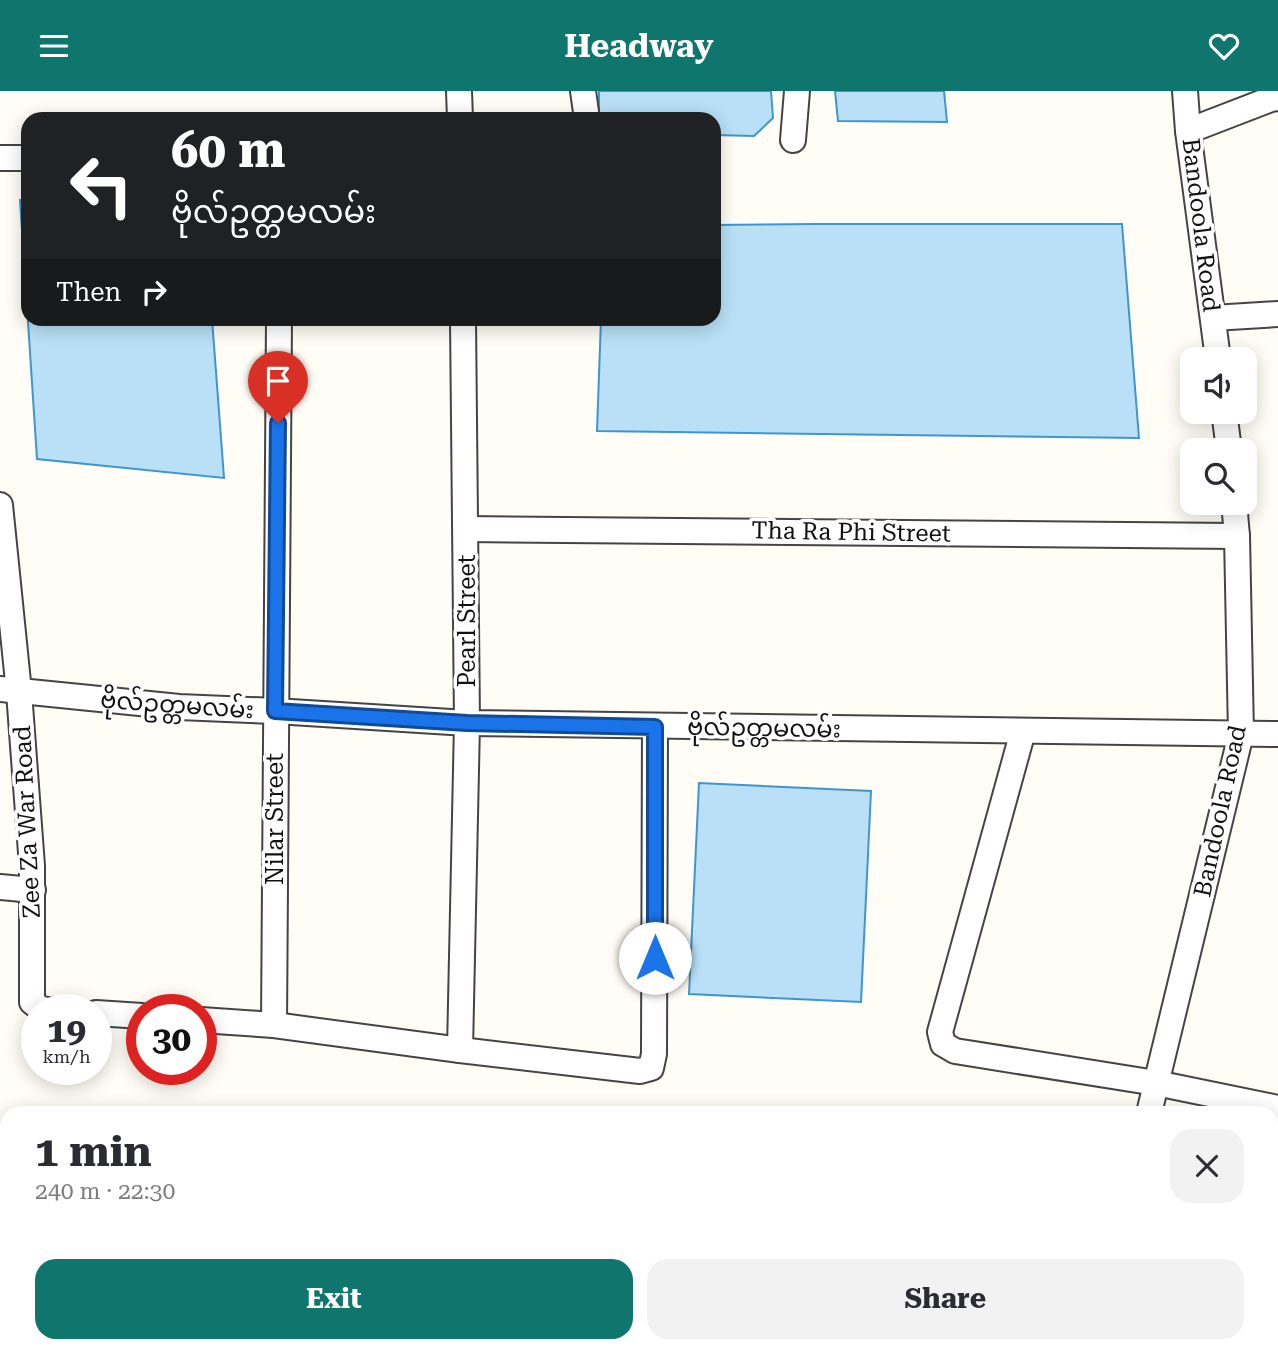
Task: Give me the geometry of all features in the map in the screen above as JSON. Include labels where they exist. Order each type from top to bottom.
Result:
[{"type":"street","points":[[459,91],[460,112]]},
{"type":"street","points":[[583,91],[586,112]]},
{"type":"street","points":[[793,140],[797,91]]},
{"type":"street","name":"Bandoola Road","points":[[1185,91],[1217,347]]},
{"type":"street","points":[[1188,131],[1278,98]]},
{"type":"street","points":[[0,158],[21,157]]},
{"type":"street","points":[[1213,317],[1278,314]]},
{"type":"street","name":"Nilar Street","points":[[274,1025],[279,326]]},
{"type":"street","name":"Pearl Street","points":[[460,1050],[467,723],[463,326]]},
{"type":"street","name":"Zee Za War Road","points":[[0,505],[10,691],[33,890],[32,994]]},
{"type":"street","name":"Bandoola Road","points":[[1151,1106],[1241,734],[1235,515]]},
{"type":"street","name":"Tha Ra Phi Street","points":[[466,529],[1237,536]]},
{"type":"street","name":"ဗိုလ်ဥတ္တမလမ်း","points":[[10,691],[179,707],[467,723],[1278,734]]},
{"type":"street","points":[[217,1021],[274,1025],[640,1071],[651,1068],[654,1054],[655,727]]},
{"type":"street","points":[[1023,731],[940,1032],[943,1044],[955,1051],[1156,1083],[1268,1106]]},
{"type":"street","points":[[0,887],[33,890]]},
{"type":"water","points":[[599,91],[771,91],[773,118],[754,136],[721,135],[721,112],[599,112]]},
{"type":"water","points":[[835,91],[944,91],[947,122],[838,121]]},
{"type":"water","points":[[1122,224],[1139,438],[597,431],[601,326],[721,326],[721,225]]},
{"type":"water","points":[[28,326],[213,326],[224,478],[37,459]]},
{"type":"water","points":[[699,783],[871,791],[861,1002],[689,994]]},
{"type":"route","points":[[278,423],[275,711],[467,723],[655,727],[655,958]]}]
